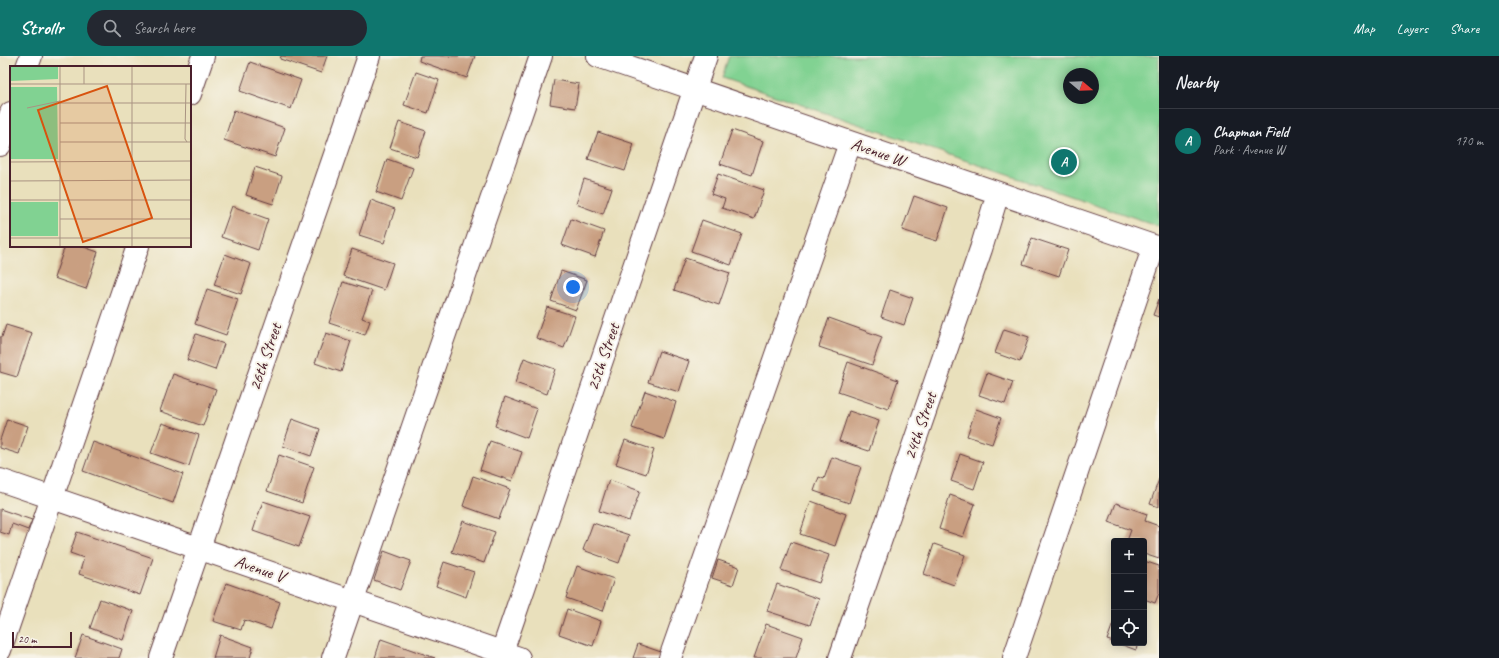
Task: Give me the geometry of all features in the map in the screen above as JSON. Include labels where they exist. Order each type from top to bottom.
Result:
[{"type":"street","points":[[27,66],[31,56]]},
{"type":"street","points":[[191,91],[203,56]]},
{"type":"street","name":"26th Street","points":[[161,658],[369,56]]},
{"type":"street","points":[[333,658],[541,56]]},
{"type":"street","name":"Avenue W","points":[[598,56],[1156,247]]},
{"type":"street","name":"25th Street","points":[[507,656],[706,56]]},
{"type":"street","points":[[0,145],[10,116]]},
{"type":"street","points":[[670,658],[850,143]]},
{"type":"street","name":"24th Street","points":[[840,658],[979,256],[998,193]]},
{"type":"street","points":[[0,650],[138,247]]},
{"type":"street","points":[[1014,658],[1156,247]]},
{"type":"street","name":"Avenue V","points":[[0,480],[507,656]]},
{"type":"green space","points":[[729,56],[1159,56],[1159,226],[722,78]]},
{"type":"building","points":[[281,56],[327,56],[321,73],[280,59]]},
{"type":"building","points":[[420,56],[475,56],[467,78],[419,61]]},
{"type":"building","points":[[250,62],[301,80],[291,109],[240,91]]},
{"type":"building","points":[[416,72],[439,80],[428,113],[404,105]]},
{"type":"building","points":[[554,80],[579,84],[575,108],[550,104]]},
{"type":"building","points":[[234,110],[285,128],[275,157],[224,140]]},
{"type":"building","points":[[399,122],[426,131],[417,157],[390,148]]},
{"type":"building","points":[[732,130],[763,141],[752,175],[720,164]]},
{"type":"building","points":[[598,132],[634,144],[625,171],[588,159]]},
{"type":"building","points":[[387,159],[413,168],[401,201],[376,192]]},
{"type":"building","points":[[255,167],[282,176],[273,204],[246,195]]},
{"type":"building","points":[[718,174],[764,190],[754,219],[722,208],[725,199],[711,194]]},
{"type":"building","points":[[584,179],[612,188],[603,214],[576,204]]},
{"type":"building","points":[[914,196],[948,208],[937,241],[902,230]]},
{"type":"building","points":[[371,200],[395,209],[384,243],[359,235]]},
{"type":"building","points":[[232,206],[268,219],[258,250],[221,237]]},
{"type":"building","points":[[571,219],[604,231],[595,257],[562,245]]},
{"type":"building","points":[[702,220],[742,234],[731,265],[691,251]]},
{"type":"building","points":[[1032,238],[1068,250],[1059,276],[1023,264]]},
{"type":"building","points":[[65,247],[84,247],[98,252],[86,289],[54,278]]},
{"type":"building","points":[[352,249],[393,263],[384,290],[343,276]]},
{"type":"building","points":[[225,254],[251,264],[241,294],[214,285]]},
{"type":"building","points":[[685,258],[730,273],[719,305],[674,290]]},
{"type":"building","points":[[561,271],[587,280],[576,310],[551,301]]},
{"type":"building","points":[[343,282],[372,291],[362,318],[370,321],[365,335],[329,323]]},
{"type":"building","points":[[207,289],[238,299],[226,335],[195,324]]},
{"type":"building","points":[[890,290],[913,298],[904,325],[881,317]]},
{"type":"building","points":[[1159,299],[1159,317],[1153,315]]},
{"type":"building","points":[[547,307],[575,316],[564,348],[536,338]]},
{"type":"building","points":[[829,318],[882,337],[872,365],[819,347]]},
{"type":"building","points":[[6,325],[32,333],[17,377],[0,372],[0,337],[2,337]]},
{"type":"building","points":[[1004,329],[1029,337],[1020,362],[995,353]]},
{"type":"building","points":[[326,333],[351,341],[341,372],[315,363]]},
{"type":"building","points":[[196,334],[224,344],[215,370],[187,360]]},
{"type":"building","points":[[659,351],[689,361],[679,392],[648,382]]},
{"type":"building","points":[[524,358],[555,369],[547,394],[515,383]]},
{"type":"building","points":[[848,362],[898,380],[888,409],[838,392]]},
{"type":"building","points":[[987,373],[1013,382],[1005,404],[979,395]]},
{"type":"building","points":[[173,374],[216,389],[203,426],[160,411]]},
{"type":"building","points":[[645,391],[676,402],[664,439],[632,428]]},
{"type":"building","points":[[505,397],[537,409],[527,438],[495,426]]},
{"type":"building","points":[[976,409],[1001,418],[992,444],[967,436]]},
{"type":"building","points":[[849,411],[879,421],[869,451],[839,441]]},
{"type":"building","points":[[7,419],[28,426],[19,454],[0,448],[0,440]]},
{"type":"building","points":[[292,419],[320,429],[311,456],[283,446]]},
{"type":"building","points":[[162,423],[199,435],[189,466],[151,453]]},
{"type":"building","points":[[625,440],[654,450],[646,474],[616,464]]},
{"type":"building","points":[[490,441],[522,452],[512,481],[480,470]]},
{"type":"building","points":[[93,442],[183,474],[173,503],[83,471]]},
{"type":"building","points":[[960,454],[983,462],[974,489],[951,481]]},
{"type":"building","points":[[279,455],[314,467],[302,503],[267,491]]},
{"type":"building","points":[[832,457],[861,467],[849,503],[814,491],[819,477],[824,479]]},
{"type":"building","points":[[473,476],[510,489],[499,519],[463,506]]},
{"type":"building","points":[[1159,479],[1159,507],[1150,504]]},
{"type":"building","points":[[609,480],[640,491],[629,521],[599,511]]},
{"type":"building","points":[[950,495],[975,504],[963,537],[939,529]]},
{"type":"building","points":[[263,501],[310,517],[299,547],[253,531]]},
{"type":"building","points":[[811,501],[846,514],[835,546],[800,534]]},
{"type":"building","points":[[1116,503],[1147,514],[1145,521],[1159,526],[1159,559],[1147,555],[1147,538],[1128,538],[1131,530],[1109,522]]},
{"type":"building","points":[[0,509],[32,520],[28,530],[12,524],[9,535],[0,532]]},
{"type":"building","points":[[463,521],[495,532],[484,563],[452,552]]},
{"type":"building","points":[[593,523],[629,535],[619,563],[583,550]]},
{"type":"building","points":[[77,532],[153,558],[140,595],[79,574],[84,558],[70,553]]},
{"type":"building","points":[[791,542],[829,555],[819,583],[781,570]]},
{"type":"building","points":[[934,544],[965,555],[954,585],[924,574]]},
{"type":"building","points":[[384,551],[411,561],[400,590],[374,580]]},
{"type":"building","points":[[718,560],[739,567],[733,585],[712,578]]},
{"type":"building","points":[[444,562],[474,572],[466,597],[436,586]]},
{"type":"building","points":[[1147,562],[1159,566],[1159,593],[1155,603],[1147,600]]},
{"type":"building","points":[[577,566],[614,579],[603,611],[566,598]]},
{"type":"building","points":[[226,583],[280,602],[271,629],[244,620],[241,630],[213,621]]},
{"type":"building","points":[[777,584],[819,599],[810,625],[767,611]]},
{"type":"building","points":[[100,599],[133,611],[123,640],[90,628]]},
{"type":"building","points":[[567,609],[601,621],[593,646],[559,634]]},
{"type":"building","points":[[766,624],[803,637],[796,658],[754,658]]},
{"type":"building","points":[[1111,629],[1111,641],[1107,640]]},
{"type":"building","points":[[83,635],[122,649],[119,658],[75,658]]},
{"type":"building","points":[[220,635],[253,647],[250,658],[213,658]]},
{"type":"building","points":[[381,639],[435,658],[375,658]]},
{"type":"building","points":[[638,644],[661,652],[659,658],[633,658]]},
{"type":"building","points":[[1125,646],[1137,646],[1136,650]]},
{"type":"place","name":"Chapman Field","points":[[1064,162]]}]
